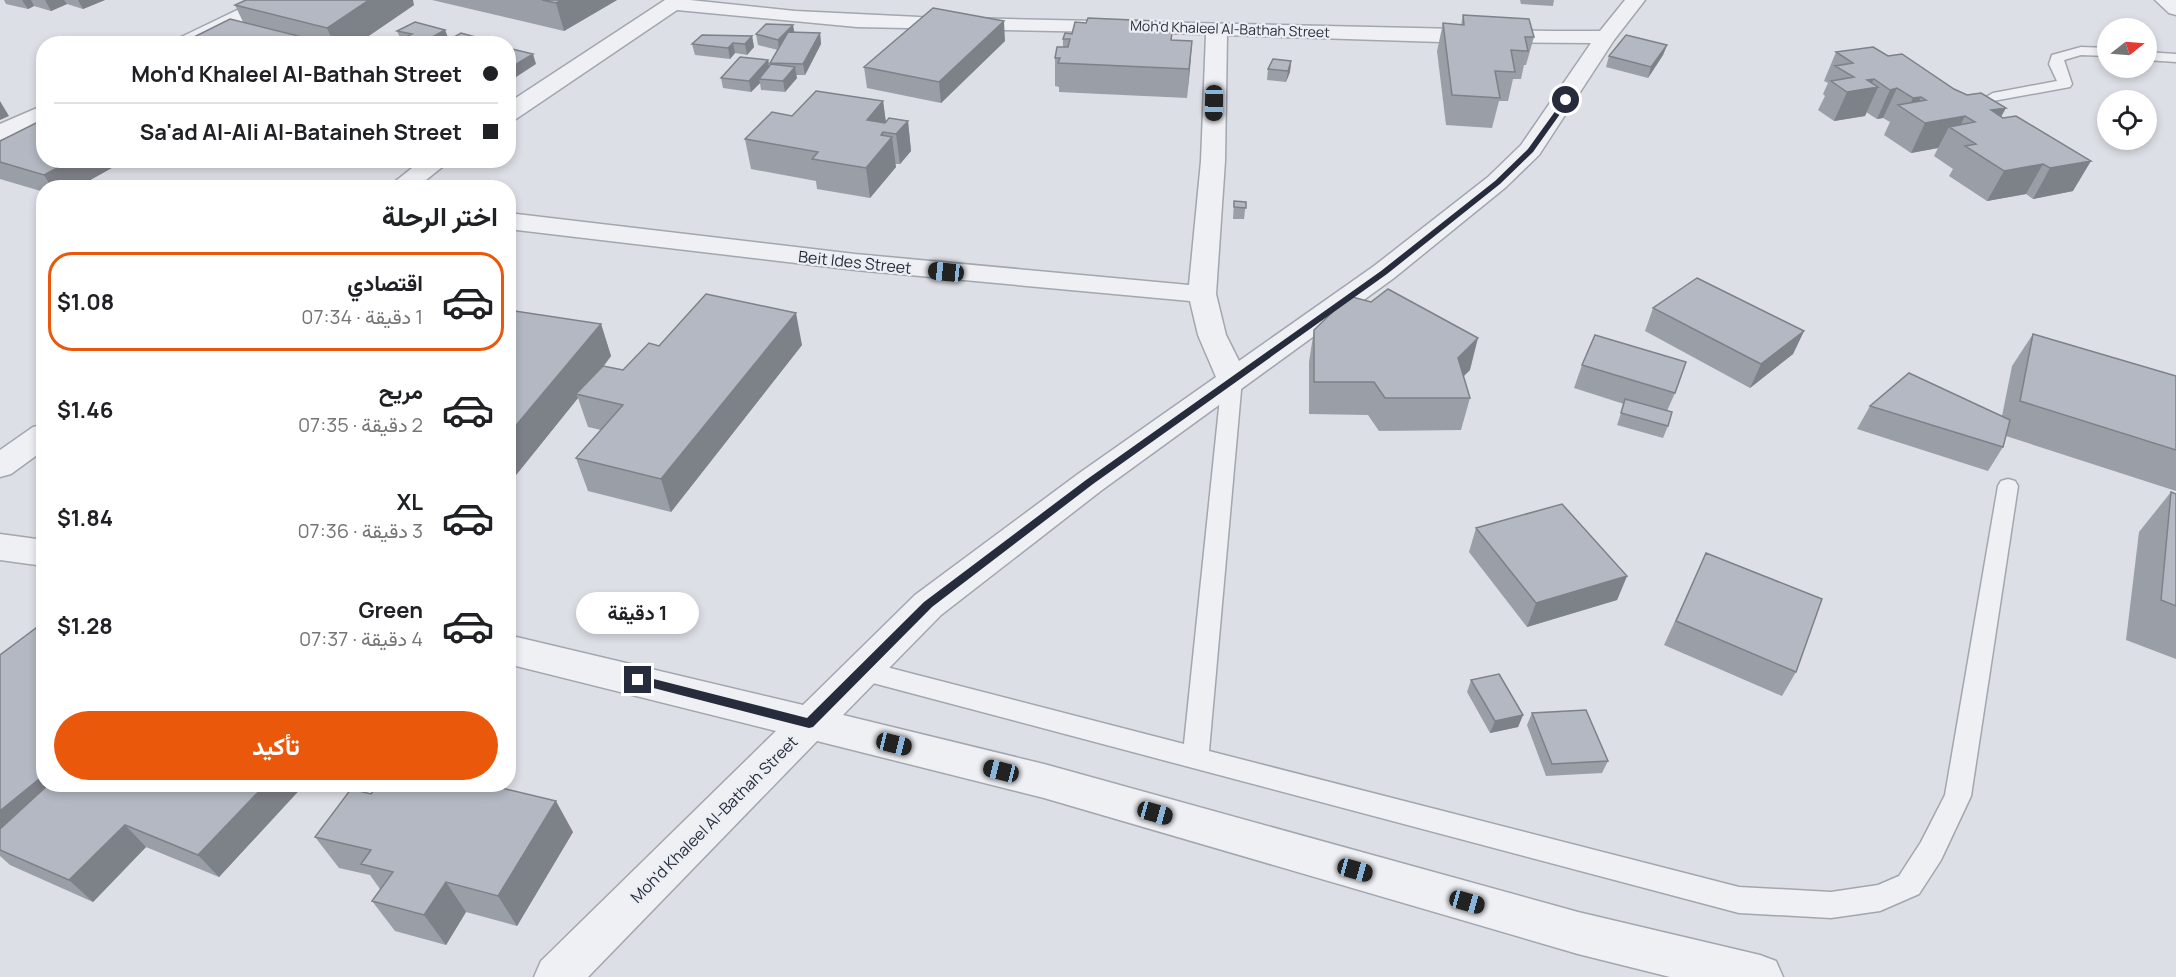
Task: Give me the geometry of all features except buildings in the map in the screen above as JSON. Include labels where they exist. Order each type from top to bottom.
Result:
[{"type":"street","points":[[200,36],[274,0]]},
{"type":"street","name":"Moh'd Khaleel Al-Bathah Street","points":[[557,977],[928,604],[1232,379],[1384,272],[1497,182],[1530,150],[1606,37],[1635,0]]},
{"type":"street","points":[[2165,0],[2176,9]]},
{"type":"street","points":[[516,109],[676,2]]},
{"type":"street","name":"Moh'd Khaleel Al-Bathah Street","points":[[676,2],[802,17],[1490,38],[1606,37]]},
{"type":"street","points":[[1216,28],[1213,160],[1202,294],[1212,334],[1232,379]]},
{"type":"street","points":[[0,133],[36,116]]},
{"type":"street","points":[[410,180],[428,168]]},
{"type":"street","name":"Beit Ides Street","points":[[516,222],[688,245],[969,274],[1202,294]]},
{"type":"street","points":[[0,466],[36,440]]},
{"type":"street","points":[[0,547],[36,552]]},
{"type":"street","points":[[516,651],[1044,781],[1578,933],[1760,977]]},
{"type":"lane","points":[[1993,97],[2065,84],[2056,64],[2057,58],[2077,50],[2097,51]]},
{"type":"lane","points":[[2157,57],[2176,58]]},
{"type":"lane","points":[[1196,756],[1232,379]]},
{"type":"lane","points":[[863,671],[1196,756],[1739,900],[1831,905],[1880,898],[1909,885],[1931,851],[1958,796],[2008,486]]},
{"type":"route","points":[[638,680],[809,723],[928,604],[1090,482],[1384,272],[1497,182],[1530,150],[1566,100]]}]
